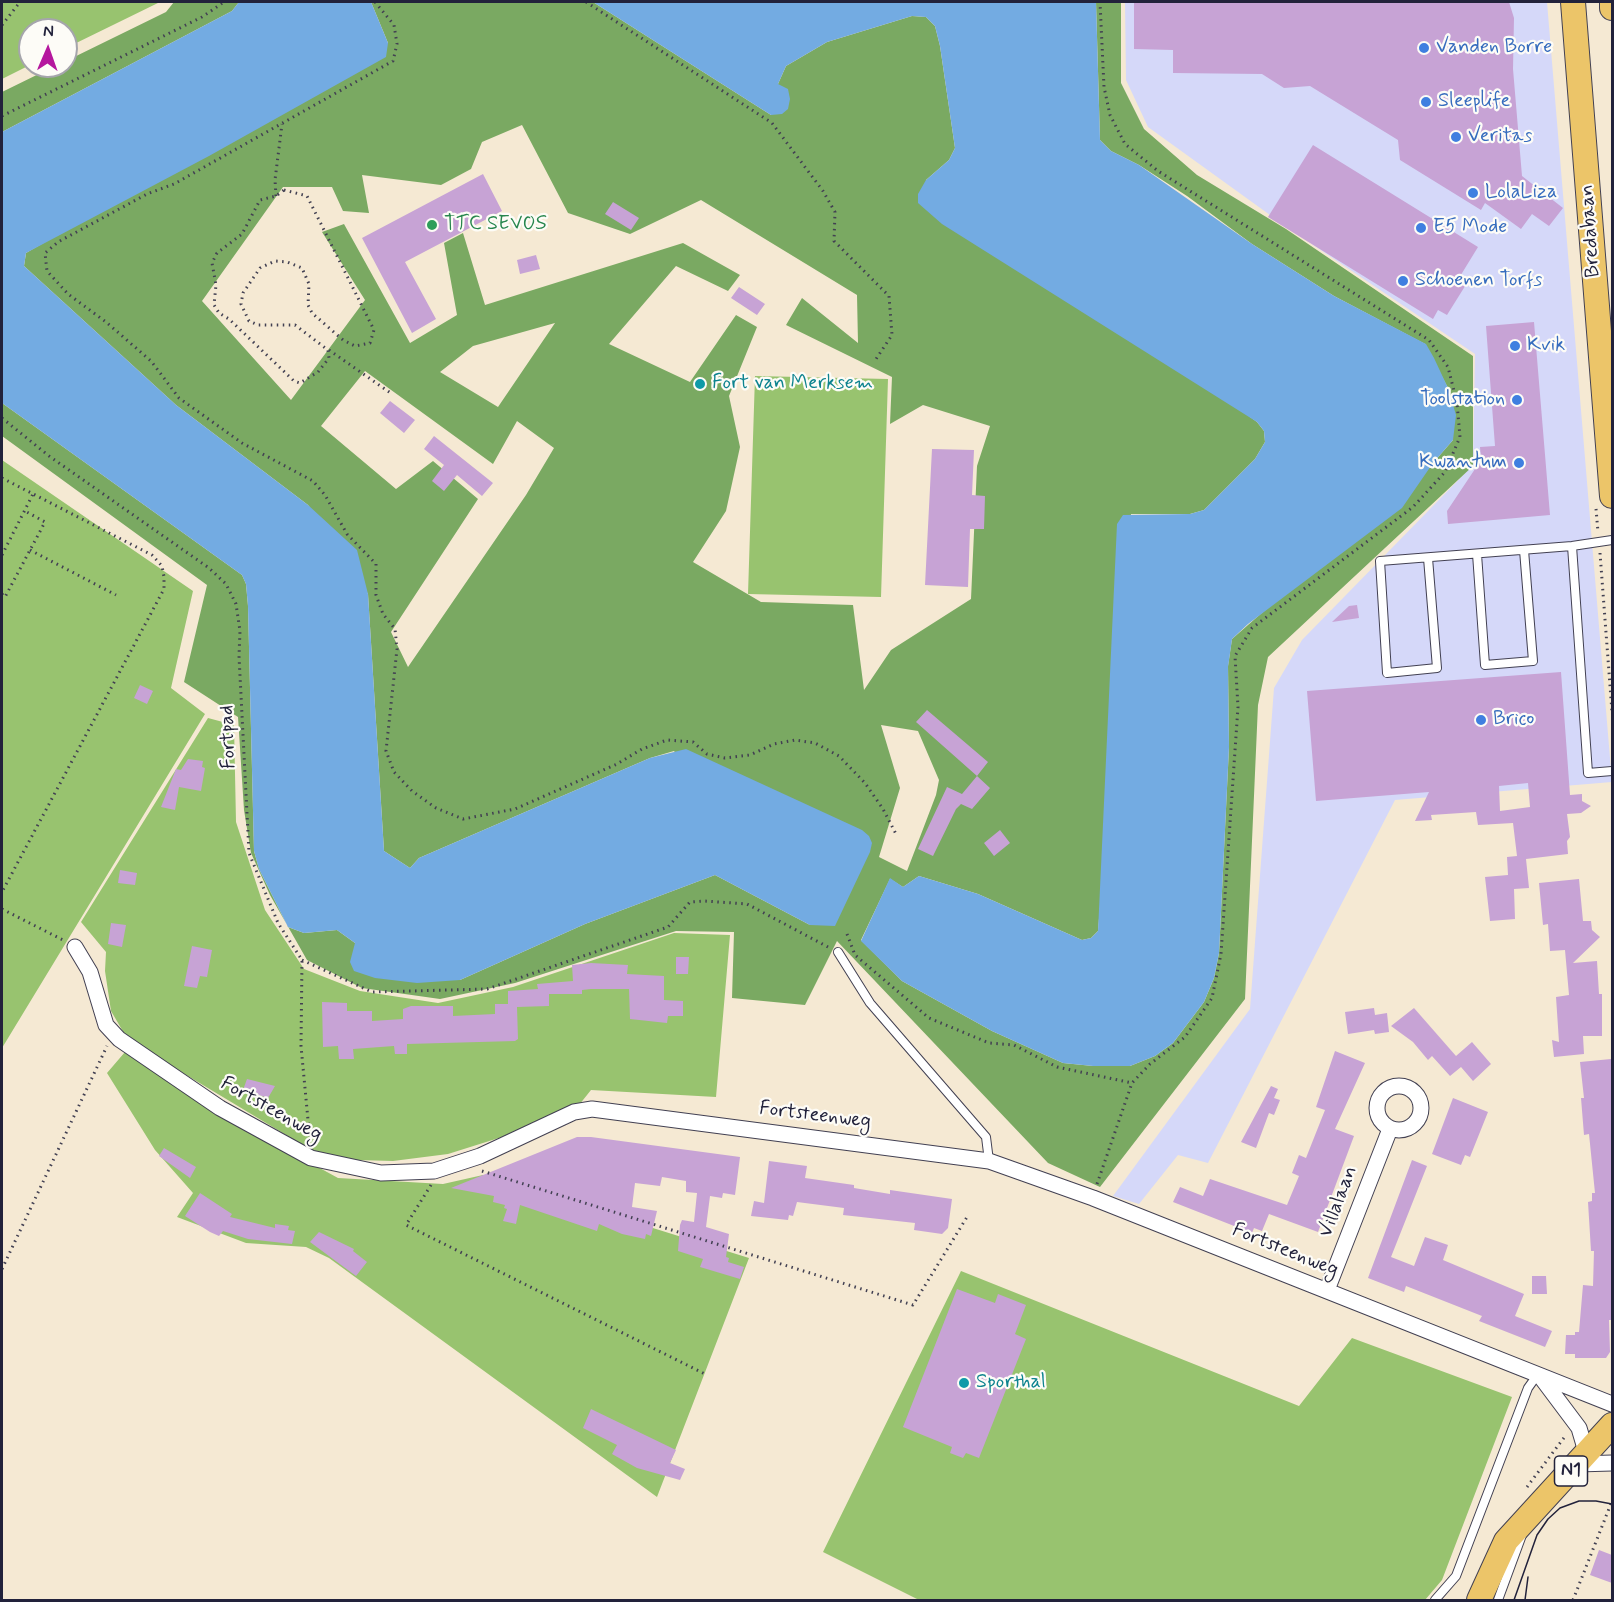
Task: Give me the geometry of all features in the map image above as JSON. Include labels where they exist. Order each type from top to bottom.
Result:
[{"type":"main road","name":"Bredabaan","points":[[1573,2],[1612,496]]},
{"type":"main road","points":[[1612,2],[1612,8]]},
{"type":"main road","name":"N1","points":[[1479,1600],[1501,1548],[1612,1425]]},
{"type":"street","name":"Fortsteenweg","points":[[75,947],[90,972],[106,1025],[119,1039],[219,1108],[311,1158],[381,1173],[408,1173],[442,1168],[464,1162],[574,1113],[592,1108],[989,1161],[1093,1198],[1612,1404]]},
{"type":"street","name":"Villalaan","points":[[1326,1290],[1390,1129]]},
{"type":"street","points":[[1538,1373],[1579,1428],[1582,1460],[1612,1463]]},
{"type":"lane","points":[[1428,558],[1437,668],[1387,673],[1380,561],[1572,546],[1612,540]]},
{"type":"lane","points":[[1572,546],[1588,773],[1612,771]]},
{"type":"lane","points":[[1477,554],[1485,665],[1533,661],[1524,550]]},
{"type":"lane","points":[[838,952],[870,1003],[986,1137],[989,1161]]},
{"type":"lane","points":[[1435,1600],[1456,1576],[1528,1388],[1538,1373]]},
{"type":"lane","points":[[1498,1600],[1528,1517]]},
{"type":"path","points":[[2,25],[20,2]]},
{"type":"path","points":[[2,116],[202,17],[224,2]]},
{"type":"path","points":[[375,2],[394,25],[397,44],[393,61],[174,184],[147,194],[58,242],[45,253],[47,271],[68,294],[106,322],[151,361],[179,398],[242,443],[313,481],[325,495],[347,534],[376,564],[376,596],[383,614],[395,629],[397,648],[386,751],[394,772],[412,791],[436,808],[463,819],[515,809],[617,764],[642,749],[667,740],[693,742],[707,754],[725,758],[750,755],[774,744],[795,740],[815,743],[839,756],[864,783],[883,809],[896,834]]},
{"type":"path","points":[[586,2],[762,114],[791,146],[835,212],[834,241],[889,296],[892,335],[876,360]]},
{"type":"path","points":[[1093,1198],[1132,1083],[1149,1064],[1185,1037],[1212,998],[1222,942],[1238,707],[1235,656],[1252,628],[1413,507],[1444,472],[1460,437],[1457,403],[1448,367],[1429,340],[1158,171],[1125,144],[1110,114],[1104,87],[1100,2]]},
{"type":"path","points":[[276,196],[275,180],[282,124]]},
{"type":"path","points":[[328,350],[329,358],[318,372],[308,380],[294,381],[229,319],[219,313],[214,304],[216,285],[212,263],[217,253],[242,234],[260,200],[276,196],[284,190],[307,196],[374,330],[370,343],[355,346],[343,340],[312,313],[308,305],[306,275],[302,268],[287,262],[275,261],[260,268],[243,293],[241,304],[243,312],[249,321],[258,325],[295,325],[392,394]]},
{"type":"path","name":"Fortpad","points":[[2,418],[49,456],[192,555],[226,584],[236,604],[240,631],[239,656],[249,853],[278,923],[302,960]]},
{"type":"path","points":[[2,478],[152,555],[162,566],[164,589],[2,892]]},
{"type":"path","points":[[2,555],[33,494]]},
{"type":"path","points":[[2,594],[5,597],[45,522],[24,511]]},
{"type":"path","points":[[30,550],[116,595]]},
{"type":"path","points":[[311,1158],[301,1046],[302,960],[372,992],[487,989],[668,927],[690,902],[705,901],[747,904],[838,952]]},
{"type":"path","points":[[2,909],[75,947]]},
{"type":"path","points":[[847,934],[855,955],[929,1018],[989,1043],[1014,1045],[1057,1067],[1132,1083]]},
{"type":"path","points":[[2,1269],[106,1046],[119,1039]]},
{"type":"path","points":[[464,1162],[485,1172],[913,1305],[967,1217]]},
{"type":"path","points":[[442,1168],[406,1225],[705,1374]]},
{"type":"path","points":[[1573,1600],[1612,1501]]},
{"type":"shaded area","points":[[1125,2],[1547,2],[1612,782],[1395,800],[1208,1163],[1178,1155],[1139,1204],[1113,1196],[1250,1009],[1274,688],[1302,640],[1473,465],[1475,354],[1288,228],[1148,127],[1126,80]]},
{"type":"green space","points":[[2,2],[160,2],[78,42],[78,18],[18,18],[18,71],[2,79]]},
{"type":"green space","points":[[174,2],[239,2],[232,11],[2,132],[2,92],[31,78],[78,78],[78,55],[166,12]]},
{"type":"green space","points":[[371,2],[593,2],[771,115],[778,84],[786,66],[827,42],[912,16],[926,17],[935,26],[940,46],[955,148],[949,160],[926,180],[1257,422],[1264,431],[1265,442],[1255,459],[1204,510],[1190,514],[1131,514],[1098,931],[1091,938],[1082,940],[978,894],[919,876],[903,887],[890,879],[861,940],[902,981],[992,1031],[1063,1063],[1130,1066],[1155,1056],[1173,1043],[1204,1002],[1214,978],[1219,953],[1229,747],[1228,666],[1232,639],[1433,463],[1453,440],[1448,388],[1425,344],[1334,296],[1252,244],[1187,196],[1139,165],[1111,151],[1100,140],[1096,2],[1121,2],[1121,83],[1144,129],[1197,175],[1286,229],[1473,356],[1473,466],[1268,657],[1258,705],[1245,999],[1100,1187],[1048,1163],[837,941],[805,1005],[732,998],[734,932],[676,931],[515,983],[440,999],[362,988],[307,960],[288,927],[304,933],[337,930],[355,943],[460,980],[585,924],[715,875],[810,925],[674,751],[650,758],[419,858],[410,868],[384,851],[368,594],[308,505],[176,405],[24,266],[26,253],[388,43]],"holes":[[[522,125],[568,213],[630,234],[701,200],[857,295],[858,343],[802,298],[786,325],[892,377],[890,424],[923,405],[990,426],[977,466],[971,599],[891,650],[864,690],[853,605],[761,602],[693,562],[726,511],[740,447],[729,396],[757,327],[736,315],[690,382],[609,344],[676,266],[728,291],[740,275],[683,243],[485,305],[463,233],[444,243],[457,315],[410,343],[344,224],[322,232],[365,300],[291,400],[202,301],[283,187],[332,187],[343,211],[369,213],[362,175],[441,185],[471,169],[482,142]],[[555,323],[498,407],[440,372],[473,346]],[[365,371],[493,464],[517,421],[554,448],[526,495],[408,667],[391,632],[478,499],[433,461],[396,489],[321,426]],[[881,725],[918,731],[939,780],[936,795],[907,871],[879,857],[900,788]]]},
{"type":"green space","points":[[755,376],[888,379],[881,597],[748,594]]},
{"type":"green space","points":[[2,403],[242,575],[246,584],[248,606],[254,851],[259,869],[286,924],[251,853],[244,810],[238,717],[184,682],[207,585],[2,436]]},
{"type":"green space","points":[[2,460],[193,591],[171,688],[205,714],[2,1048]]},
{"type":"green space","points":[[208,718],[234,725],[236,822],[265,910],[304,969],[360,991],[438,1003],[513,987],[674,933],[730,935],[716,1097],[591,1090],[579,1105],[502,1137],[448,1154],[393,1161],[357,1160],[316,1153],[128,1040],[111,1011],[105,971],[106,952],[81,922]]},
{"type":"green space","points":[[125,1052],[228,1118],[338,1178],[443,1184],[483,1175],[749,1258],[657,1497],[329,1258],[306,1247],[246,1243],[177,1217],[193,1193],[155,1150],[107,1073]]},
{"type":"green space","points":[[961,1271],[1299,1406],[1352,1338],[1512,1397],[1442,1580],[1425,1600],[919,1600],[823,1552]]},
{"type":"water","points":[[239,2],[371,2],[388,43],[386,57],[209,156],[26,253],[24,266],[176,405],[308,505],[357,550],[368,594],[384,851],[410,868],[419,858],[650,758],[686,749],[862,830],[869,836],[872,843],[870,852],[835,926],[810,925],[715,875],[585,924],[460,980],[417,983],[375,978],[354,971],[350,962],[355,943],[337,930],[304,933],[288,927],[259,869],[254,851],[248,606],[246,584],[242,575],[2,403],[2,132],[232,11]]},
{"type":"water","points":[[593,2],[1096,2],[1100,140],[1111,151],[1139,165],[1252,244],[1334,296],[1426,344],[1434,358],[1448,388],[1456,415],[1453,440],[1433,463],[1402,508],[1248,624],[1232,639],[1228,667],[1229,747],[1219,953],[1214,978],[1204,1002],[1173,1043],[1155,1056],[1130,1066],[1063,1063],[992,1031],[902,981],[861,941],[890,878],[903,887],[919,876],[978,894],[1082,940],[1091,938],[1098,931],[1117,524],[1123,515],[1190,514],[1204,510],[1255,459],[1265,442],[1264,431],[1257,422],[942,224],[918,203],[918,194],[926,180],[949,160],[955,148],[940,46],[935,26],[926,17],[912,16],[827,42],[786,66],[778,84],[788,89],[790,99],[788,109],[782,114],[771,115]]},
{"type":"building","points":[[1134,2],[1509,2],[1514,18],[1513,69],[1522,176],[1563,208],[1549,226],[1532,214],[1521,229],[1485,203],[1481,210],[1400,160],[1398,140],[1310,86],[1284,88],[1262,74],[1173,73],[1173,50],[1134,49]]},
{"type":"building","points":[[1313,145],[1478,247],[1459,278],[1467,283],[1447,315],[1438,310],[1433,319],[1268,217]]},
{"type":"building","name":"TTC SEVOS","points":[[483,174],[502,211],[405,262],[436,319],[412,333],[362,238]]},
{"type":"building","points":[[613,202],[639,218],[631,230],[605,214]]},
{"type":"building","points":[[536,255],[540,269],[520,274],[517,260]]},
{"type":"building","points":[[739,287],[765,304],[757,315],[731,298]]},
{"type":"building","points":[[1534,322],[1550,515],[1448,524],[1447,511],[1481,460],[1480,447],[1495,446],[1486,326]]},
{"type":"building","points":[[390,401],[415,420],[404,433],[380,413]]},
{"type":"building","points":[[434,436],[493,483],[482,496],[457,475],[444,491],[432,481],[444,465],[424,449]]},
{"type":"building","points":[[932,449],[974,450],[972,495],[985,496],[984,529],[970,529],[968,587],[925,585]]},
{"type":"building","points":[[1357,605],[1359,618],[1332,622],[1349,606]]},
{"type":"building","points":[[1561,672],[1570,795],[1582,794],[1582,801],[1591,806],[1581,813],[1567,814],[1570,837],[1567,841],[1568,854],[1526,859],[1529,888],[1514,889],[1515,919],[1490,921],[1485,877],[1508,875],[1507,857],[1517,856],[1513,823],[1478,825],[1476,812],[1431,815],[1432,820],[1415,821],[1429,792],[1316,801],[1307,691]],"holes":[[[1528,783],[1530,807],[1500,811],[1499,786]]]},
{"type":"building","points":[[140,685],[153,691],[147,704],[134,698]]},
{"type":"building","points":[[927,710],[988,762],[977,776],[916,722]]},
{"type":"building","points":[[188,759],[203,761],[202,767],[205,768],[201,791],[179,787],[175,810],[161,807],[176,769],[181,770]]},
{"type":"building","points":[[977,776],[990,788],[972,809],[961,804],[956,809],[933,856],[918,849],[947,787],[962,794]]},
{"type":"building","points":[[1000,830],[1010,843],[994,856],[984,843]]},
{"type":"building","points":[[120,870],[137,873],[135,885],[118,883]]},
{"type":"building","points":[[1579,879],[1583,921],[1591,921],[1592,930],[1600,937],[1573,963],[1597,961],[1599,994],[1602,994],[1602,1036],[1583,1036],[1584,1054],[1554,1057],[1552,1040],[1559,1042],[1556,997],[1569,995],[1565,950],[1550,951],[1548,924],[1543,925],[1539,883]]},
{"type":"building","points":[[111,923],[126,925],[122,947],[108,944]]},
{"type":"building","points":[[192,946],[212,950],[207,977],[200,976],[197,988],[184,986]]},
{"type":"building","points":[[676,957],[689,957],[688,974],[676,974]]},
{"type":"building","points":[[591,963],[628,965],[627,974],[664,976],[664,1000],[683,1001],[683,1016],[668,1016],[667,1023],[630,1019],[629,989],[591,989],[582,990],[582,994],[549,994],[549,1006],[517,1007],[518,1039],[515,1041],[407,1044],[407,1054],[395,1054],[394,1046],[353,1049],[354,1059],[339,1059],[338,1046],[323,1047],[322,1002],[347,1003],[347,1011],[372,1011],[372,1021],[403,1019],[403,1009],[411,1006],[453,1006],[453,1016],[495,1014],[495,1004],[508,1004],[508,991],[538,989],[537,984],[573,981],[572,965]]},
{"type":"building","points":[[1374,1008],[1375,1015],[1387,1013],[1389,1032],[1375,1034],[1374,1030],[1348,1034],[1345,1012]]},
{"type":"building","points":[[1414,1008],[1456,1056],[1472,1042],[1491,1064],[1473,1081],[1461,1067],[1450,1076],[1432,1056],[1428,1060],[1413,1042],[1391,1026]]},
{"type":"building","points":[[1335,1051],[1365,1063],[1335,1129],[1354,1136],[1318,1232],[1269,1214],[1262,1231],[1254,1228],[1252,1233],[1173,1202],[1180,1187],[1203,1196],[1210,1179],[1287,1205],[1299,1176],[1292,1173],[1299,1155],[1306,1158],[1325,1110],[1316,1107]]},
{"type":"building","points":[[1611,1059],[1612,1320],[1609,1320],[1610,1352],[1606,1358],[1575,1358],[1575,1354],[1565,1354],[1566,1335],[1575,1335],[1575,1332],[1579,1332],[1583,1285],[1593,1286],[1594,1251],[1591,1251],[1588,1202],[1592,1201],[1592,1193],[1595,1193],[1589,1134],[1584,1135],[1581,1098],[1584,1098],[1580,1062]]},
{"type":"building","points":[[247,1079],[275,1086],[268,1098],[243,1090]]},
{"type":"building","points":[[1271,1086],[1278,1089],[1274,1098],[1280,1100],[1274,1115],[1269,1113],[1256,1148],[1241,1142]]},
{"type":"building","points":[[1453,1098],[1488,1112],[1470,1157],[1465,1155],[1461,1165],[1432,1154]]},
{"type":"building","points":[[577,1137],[740,1157],[735,1195],[723,1193],[722,1198],[710,1196],[706,1227],[729,1234],[726,1257],[729,1258],[728,1262],[744,1267],[740,1279],[700,1267],[703,1259],[678,1251],[682,1220],[694,1222],[697,1193],[686,1192],[686,1181],[662,1177],[660,1186],[635,1183],[632,1207],[657,1211],[651,1236],[646,1234],[645,1239],[622,1234],[599,1224],[597,1231],[520,1205],[516,1224],[503,1221],[507,1209],[504,1208],[505,1205],[493,1202],[494,1196],[451,1188]]},
{"type":"building","points":[[164,1148],[196,1167],[190,1178],[159,1156]]},
{"type":"building","points":[[1412,1160],[1427,1166],[1391,1257],[1414,1266],[1425,1237],[1448,1245],[1443,1260],[1524,1294],[1515,1316],[1552,1331],[1545,1347],[1479,1321],[1482,1316],[1406,1286],[1404,1292],[1368,1278]]},
{"type":"building","points":[[769,1161],[807,1166],[805,1178],[854,1185],[854,1188],[890,1194],[890,1190],[952,1199],[948,1228],[942,1234],[914,1230],[915,1223],[843,1215],[844,1208],[797,1202],[793,1216],[789,1215],[788,1220],[751,1216],[754,1201],[764,1203]]},
{"type":"building","points":[[200,1193],[232,1214],[230,1217],[275,1228],[275,1224],[289,1226],[288,1230],[295,1231],[292,1244],[248,1239],[223,1231],[219,1236],[210,1232],[185,1216]]},
{"type":"building","points":[[319,1232],[354,1249],[353,1251],[367,1262],[356,1276],[310,1242]]},
{"type":"building","points":[[1532,1276],[1546,1276],[1547,1294],[1532,1294]]},
{"type":"building","name":"Sporthal","points":[[957,1289],[995,1303],[998,1294],[1026,1305],[1015,1334],[1026,1339],[979,1458],[966,1453],[963,1458],[950,1453],[952,1447],[903,1427]]},
{"type":"building","points":[[591,1409],[676,1450],[670,1463],[685,1469],[680,1480],[637,1468],[612,1454],[617,1445],[583,1428]]},
{"type":"building","points":[[1599,1550],[1612,1555],[1612,1583],[1590,1575]]},
{"type":"tram line","points":[[1514,1600],[1537,1535],[1548,1519],[1560,1508],[1579,1501],[1612,1504]]},
{"type":"tram line","points":[[1525,1600],[1528,1577]]},
{"type":"place","name":"Vanden Borre","points":[[1424,48]]},
{"type":"place","name":"Sleeplife","points":[[1426,102]]},
{"type":"place","name":"Veritas","points":[[1456,137]]},
{"type":"place","name":"LolaLiza","points":[[1473,193]]},
{"type":"place","name":"TTC SEVOS","points":[[432,225]]},
{"type":"place","name":"E5 Mode","points":[[1421,228]]},
{"type":"place","name":"Schoenen Torfs","points":[[1403,281]]},
{"type":"place","name":"Kvik","points":[[1515,346]]},
{"type":"place","name":"Fort van Merksem","points":[[700,384]]},
{"type":"place","name":"Toolstation","points":[[1517,400]]},
{"type":"place","name":"Kwantum","points":[[1519,463]]},
{"type":"place","name":"Brico","points":[[1481,720]]},
{"type":"place","name":"Sporthal","points":[[964,1383]]}]
